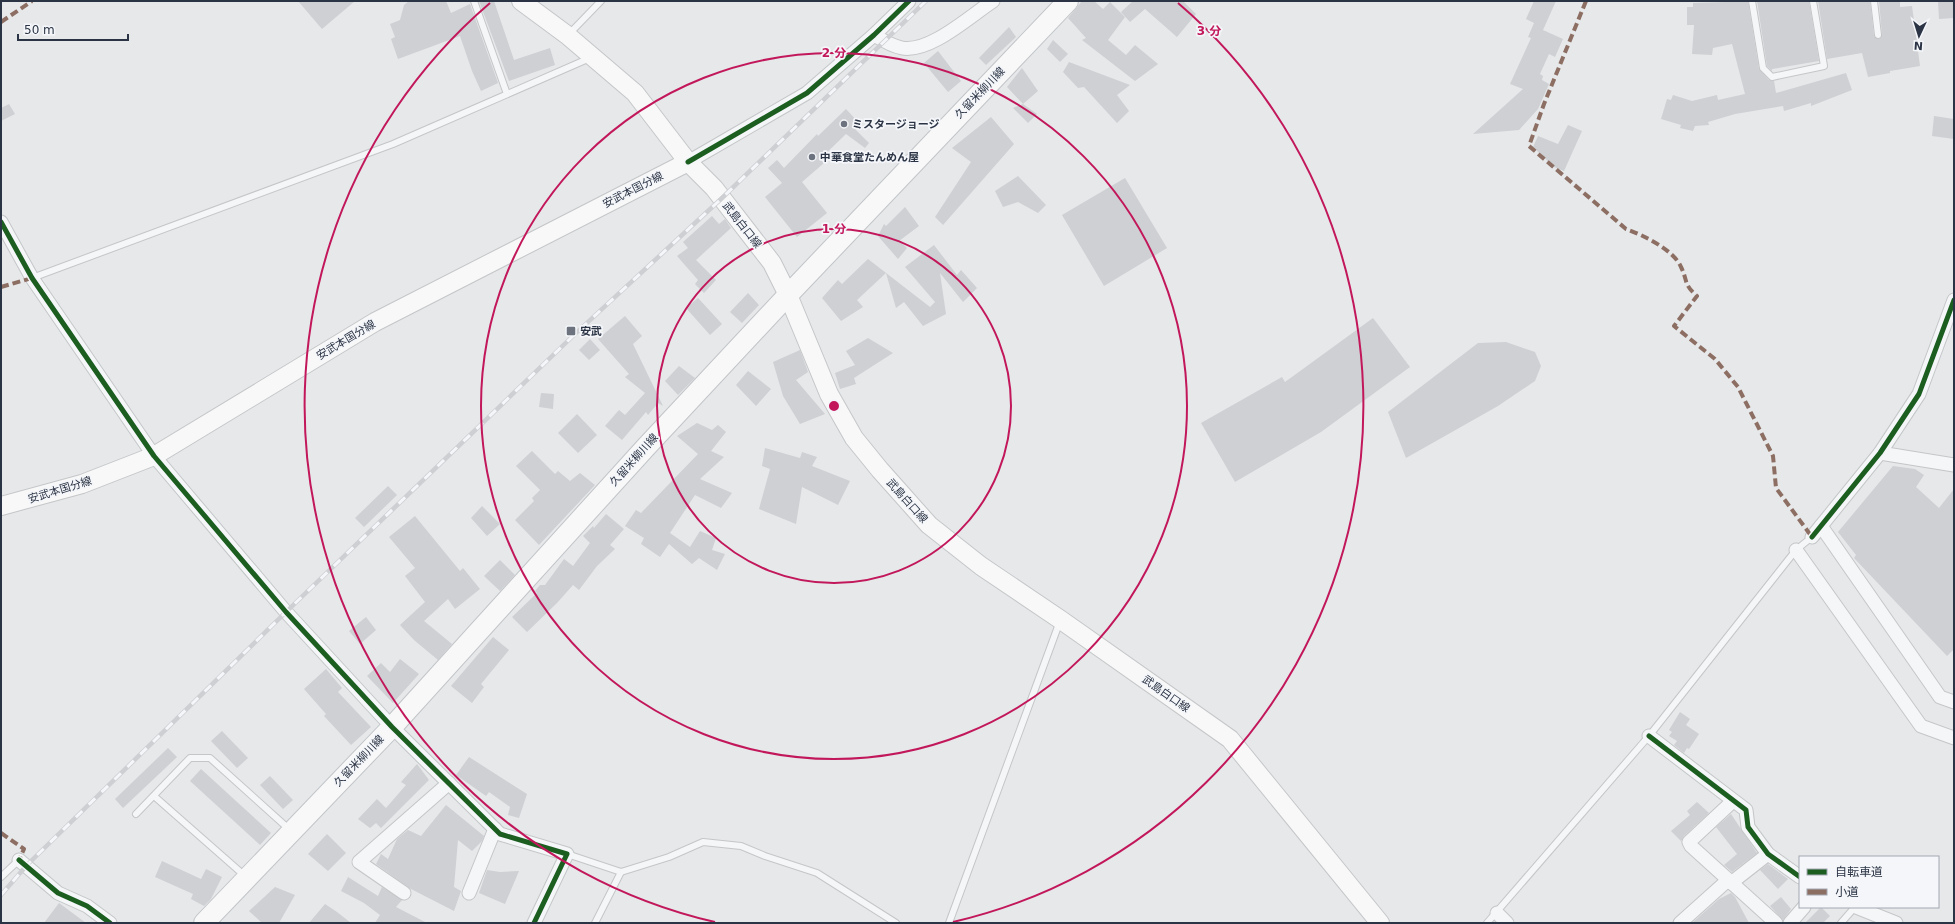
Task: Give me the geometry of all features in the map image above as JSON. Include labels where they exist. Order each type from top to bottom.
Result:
[{"type":"main road","name":"武島白口線","points":[[521,1],[567,36],[635,93],[688,162],[714,188],[772,263],[788,295],[829,394],[854,438],[880,470],[929,525],[981,566],[1230,739],[1380,923]]},
{"type":"main road","name":"久留米柳川線","points":[[204,923],[392,727],[646,447],[788,295],[1068,1]]},
{"type":"main road","name":"安武本国分線","points":[[1,506],[82,484],[154,456],[375,322],[688,162]]},
{"type":"street","points":[[688,162],[807,94],[874,35],[909,1]]},
{"type":"street","points":[[874,35],[884,42],[902,48],[920,47],[936,40],[993,1]]},
{"type":"street","points":[[1,222],[32,278],[154,456],[286,612],[392,727],[500,834],[567,854],[534,923]]},
{"type":"street","points":[[1812,537],[1880,453],[1919,394],[1954,300]]},
{"type":"street","points":[[1880,453],[1954,465]]},
{"type":"street","points":[[1821,526],[1940,696],[1954,702]]},
{"type":"street","points":[[1796,550],[1921,726],[1954,738]]},
{"type":"street","points":[[1650,736],[1746,810],[1748,827],[1768,854],[1799,876]]},
{"type":"street","points":[[404,892],[359,862],[449,783]]},
{"type":"street","points":[[1733,801],[1689,842],[1691,846],[1776,923]]},
{"type":"street","points":[[469,893],[495,829]]},
{"type":"street","points":[[1682,922],[1729,881],[1768,854]]},
{"type":"street","points":[[19,860],[58,893],[87,906],[110,923]]},
{"type":"street","points":[[1790,923],[1803,908]]},
{"type":"street","points":[[1858,908],[1896,923]]},
{"type":"street","points":[[1497,912],[1507,923]]},
{"type":"lane","points":[[474,1],[507,94]]},
{"type":"lane","points":[[567,36],[601,1]]},
{"type":"lane","points":[[1752,1],[1763,68],[1772,77],[1824,66],[1813,1]]},
{"type":"lane","points":[[1874,1],[1878,35]]},
{"type":"lane","points":[[32,278],[393,144],[593,57]]},
{"type":"lane","points":[[1487,923],[1650,736],[1796,550],[1812,537]]},
{"type":"lane","points":[[949,923],[1060,620]]},
{"type":"lane","points":[[136,814],[190,758],[210,758],[292,831]]},
{"type":"lane","points":[[154,796],[247,878]]},
{"type":"lane","points":[[567,854],[621,872],[669,857],[703,842],[741,846],[765,856],[817,873],[896,923]]},
{"type":"lane","points":[[1,877],[19,860]]},
{"type":"lane","points":[[596,923],[621,872]]},
{"type":"lane","points":[[1841,923],[1855,908]]},
{"type":"building","points":[[298,1],[355,1],[322,29]]},
{"type":"building","points":[[409,1],[446,1],[451,13],[470,4],[498,83],[481,91],[472,71],[460,36],[398,59],[391,39],[395,37],[390,24],[400,20],[404,5]]},
{"type":"building","points":[[479,1],[494,1],[514,60],[550,48],[555,65],[509,81]]},
{"type":"building","points":[[1082,1],[1094,1],[1103,9],[1110,2],[1125,17],[1108,40],[1126,55],[1135,45],[1158,64],[1135,81],[1082,40],[1086,38],[1068,18]]},
{"type":"building","points":[[1133,1],[1183,1],[1196,14],[1177,37],[1145,9],[1130,22],[1121,12]]},
{"type":"building","points":[[1534,1],[1556,1],[1543,30],[1563,39],[1555,57],[1549,54],[1540,74],[1543,76],[1542,80],[1549,84],[1538,109],[1519,130],[1473,134],[1523,89],[1510,84],[1531,38],[1528,37],[1534,23],[1526,19]]},
{"type":"building","points":[[1748,1],[1759,69],[1769,80],[1774,81],[1776,93],[1846,73],[1852,90],[1811,106],[1811,103],[1784,111],[1783,106],[1735,114],[1708,122],[1709,125],[1695,126],[1693,131],[1680,128],[1681,125],[1661,119],[1667,99],[1671,100],[1673,95],[1692,101],[1717,95],[1718,100],[1745,94],[1732,44],[1713,48],[1712,55],[1692,54],[1694,25],[1687,25],[1687,7],[1693,7],[1693,3]]},
{"type":"building","points":[[1757,1],[1809,1],[1819,61],[1772,69],[1772,71],[1767,66]]},
{"type":"building","points":[[1818,1],[1870,1],[1874,36],[1878,39],[1881,38],[1882,34],[1879,1],[1900,1],[1900,7],[1912,6],[1920,66],[1890,71],[1890,73],[1868,77],[1862,53],[1827,59]]},
{"type":"building","points":[[1938,1],[1954,1],[1954,18],[1939,19]]},
{"type":"building","points":[[1009,27],[1016,37],[986,65],[979,58]]},
{"type":"building","points":[[1053,40],[1068,54],[1060,62],[1047,49]]},
{"type":"building","points":[[938,51],[961,81],[948,92],[924,63]]},
{"type":"building","points":[[1069,62],[1130,85],[1117,95],[1129,111],[1117,123],[1084,87],[1078,88],[1063,72]]},
{"type":"building","points":[[1022,68],[1038,91],[1023,104],[1007,87]]},
{"type":"building","points":[[9,104],[15,114],[1,121],[1,108]]},
{"type":"building","points":[[1023,104],[1037,114],[1028,123],[1013,108]]},
{"type":"building","points":[[846,109],[858,122],[853,127],[869,143],[865,148],[846,134],[820,159],[824,163],[802,182],[827,213],[797,237],[765,197],[782,183],[768,168],[777,160],[784,168],[817,134],[818,136]]},
{"type":"building","points":[[1934,116],[1954,119],[1954,139],[1932,136]]},
{"type":"building","points":[[991,117],[1014,144],[943,225],[935,217],[971,162],[952,148]]},
{"type":"building","points":[[1568,125],[1582,131],[1564,171],[1554,167],[1533,147],[1538,136],[1558,144]]},
{"type":"building","points":[[1018,176],[1046,205],[1038,213],[1018,202],[1003,207],[995,191]]},
{"type":"building","points":[[1125,178],[1167,248],[1104,286],[1062,215]]},
{"type":"building","points":[[905,207],[919,226],[899,241],[907,248],[898,259],[878,236],[884,224],[886,226]]},
{"type":"building","points":[[712,216],[719,224],[725,219],[731,228],[696,260],[716,280],[704,293],[695,284],[698,280],[677,256],[688,248],[683,242]]},
{"type":"building","points":[[934,245],[957,275],[961,270],[977,288],[963,302],[940,273],[946,314],[923,326],[904,302],[896,308],[886,273],[857,300],[863,307],[841,321],[822,298],[838,280],[842,284],[868,259],[930,307],[935,302],[905,267]]},
{"type":"building","points":[[748,293],[759,305],[742,323],[730,312]]},
{"type":"building","points":[[698,298],[722,324],[710,335],[686,308]]},
{"type":"building","points":[[625,316],[642,336],[633,344],[663,406],[658,403],[648,415],[646,412],[622,440],[605,426],[619,410],[625,415],[645,393],[625,377],[629,374],[598,339]]},
{"type":"building","points":[[1373,318],[1410,367],[1321,432],[1235,482],[1201,423],[1282,377],[1285,382]]},
{"type":"building","points":[[868,338],[893,353],[854,378],[856,384],[840,389],[835,373],[855,365],[846,351]]},
{"type":"building","points":[[590,339],[600,350],[589,360],[579,350]]},
{"type":"building","points":[[1506,342],[1535,352],[1541,366],[1535,381],[1498,406],[1406,458],[1388,412],[1478,343]]},
{"type":"building","points":[[800,350],[808,372],[796,380],[825,414],[800,424],[783,396],[773,362]]},
{"type":"building","points":[[679,366],[695,378],[678,395],[665,381]]},
{"type":"building","points":[[748,371],[771,389],[756,406],[736,385]]},
{"type":"building","points":[[541,393],[554,394],[553,409],[539,407]]},
{"type":"building","points":[[577,414],[597,435],[578,453],[558,433]]},
{"type":"building","points":[[697,423],[712,430],[718,425],[726,432],[711,451],[724,457],[700,479],[732,493],[721,508],[695,495],[670,533],[690,547],[700,531],[716,538],[712,550],[725,554],[717,570],[699,558],[692,564],[669,544],[660,557],[641,544],[644,538],[625,526],[636,510],[641,513],[698,454],[677,436]]},
{"type":"building","points":[[765,448],[800,458],[802,452],[817,457],[812,466],[850,481],[838,505],[802,487],[796,524],[759,509],[770,469],[762,466]]},
{"type":"building","points":[[532,451],[555,474],[558,471],[570,481],[580,473],[595,485],[539,545],[515,520],[534,501],[532,498],[540,490],[516,466]]},
{"type":"building","points":[[1893,466],[1915,469],[1924,475],[1916,487],[1939,508],[1954,489],[1954,649],[1947,656],[1854,558],[1856,555],[1838,532]]},
{"type":"building","points":[[388,486],[397,495],[364,527],[355,518]]},
{"type":"building","points":[[482,506],[500,524],[487,536],[471,518]]},
{"type":"building","points":[[606,514],[624,529],[610,545],[615,549],[597,566],[579,590],[573,585],[527,632],[512,617],[537,593],[535,591],[540,585],[545,585],[564,559],[573,566],[590,543],[583,536],[593,526],[594,528]]},
{"type":"building","points":[[415,516],[460,571],[463,568],[480,589],[455,609],[448,599],[424,621],[452,644],[438,660],[414,640],[400,625],[425,602],[405,576],[415,568],[389,537]]},
{"type":"building","points":[[500,560],[515,575],[500,591],[484,576]]},
{"type":"building","points":[[366,617],[376,630],[360,644],[349,631]]},
{"type":"building","points":[[493,637],[509,650],[481,684],[484,687],[472,703],[451,686]]},
{"type":"building","points":[[400,659],[419,674],[393,703],[367,676],[381,663],[390,672]]},
{"type":"building","points":[[326,669],[342,688],[338,692],[371,727],[351,745],[324,716],[326,714],[304,689]]},
{"type":"building","points":[[1680,712],[1690,719],[1686,725],[1699,734],[1689,749],[1687,748],[1684,753],[1674,745],[1677,741],[1669,736],[1672,732],[1669,730]]},
{"type":"building","points":[[222,731],[248,758],[237,768],[211,741]]},
{"type":"building","points":[[168,748],[177,757],[123,808],[115,799]]},
{"type":"building","points":[[469,757],[527,794],[519,818],[508,815],[510,807],[489,792],[486,796],[456,775]]},
{"type":"building","points":[[417,764],[429,780],[381,828],[376,823],[370,828],[358,819],[377,799],[386,808],[406,785],[401,782]]},
{"type":"building","points":[[201,769],[271,833],[260,845],[190,781]]},
{"type":"building","points":[[270,776],[293,800],[283,809],[260,785]]},
{"type":"building","points":[[1697,802],[1709,813],[1684,836],[1681,841],[1671,831],[1690,815],[1687,811]]},
{"type":"building","points":[[446,805],[484,836],[482,841],[472,851],[458,840],[454,887],[461,891],[454,911],[411,889],[376,864],[381,854],[388,859],[397,839],[408,830],[421,836]]},
{"type":"building","points":[[1731,814],[1757,853],[1732,872],[1724,865],[1737,854],[1716,827]]},
{"type":"building","points":[[327,834],[346,853],[328,871],[308,854]]},
{"type":"building","points":[[162,861],[201,879],[206,869],[222,877],[211,899],[204,906],[191,899],[193,894],[155,877]]},
{"type":"building","points":[[1768,864],[1788,879],[1778,889],[1760,870]]},
{"type":"building","points":[[487,870],[500,872],[519,871],[505,904],[479,893]]},
{"type":"building","points":[[348,877],[378,896],[382,887],[402,900],[396,907],[427,923],[375,923],[380,915],[364,903],[341,891]]},
{"type":"building","points":[[275,887],[295,895],[279,923],[262,923],[249,911]]},
{"type":"building","points":[[1731,893],[1735,897],[1749,923],[1692,923],[1719,899]]},
{"type":"building","points":[[1781,897],[1791,909],[1783,920],[1770,906]]},
{"type":"building","points":[[59,903],[86,923],[44,923]]},
{"type":"building","points":[[325,904],[337,912],[351,923],[309,923]]},
{"type":"building","points":[[1820,908],[1822,908],[1830,916],[1823,923],[1805,923]]},
{"type":"railway","points":[[1,895],[27,865],[286,612],[575,334],[721,199],[926,1]]},
{"type":"marked path","points":[[1,22],[32,1]]},
{"type":"marked path","points":[[1586,1],[1544,104],[1529,146],[1626,229],[1641,235],[1665,249],[1677,261],[1688,285],[1697,296],[1674,326],[1715,359],[1738,387],[1773,456],[1776,488],[1812,537]]},
{"type":"marked path","points":[[1,287],[32,278]]},
{"type":"marked path","points":[[1,833],[24,849],[19,860]]},
{"type":"cycle path","points":[[688,162],[807,93],[874,35],[909,1]]},
{"type":"cycle path","points":[[1,222],[32,278],[154,456],[286,612],[392,727],[500,834],[567,854],[534,923]]},
{"type":"cycle path","points":[[1812,537],[1880,453],[1919,394],[1954,300]]},
{"type":"cycle path","points":[[1649,736],[1746,810],[1748,827],[1768,854],[1799,876]]},
{"type":"cycle path","points":[[19,860],[58,893],[87,906],[110,923]]},
{"type":"place","name":"ミスタージョージ","points":[[844,124]]},
{"type":"place","name":"中華食堂たんめん屋","points":[[812,157]]},
{"type":"place","name":"安武","points":[[571,331]]}]
